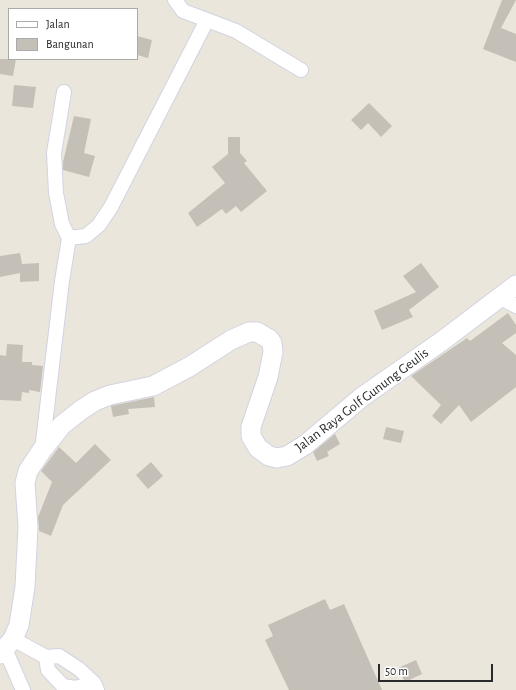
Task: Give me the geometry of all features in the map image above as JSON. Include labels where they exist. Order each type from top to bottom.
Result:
[{"type":"main road","name":"Jalan Raya Golf Gunung Geulis","points":[[6,647],[19,625],[25,587],[28,527],[25,483],[28,471],[42,450],[62,425],[95,401],[110,395],[153,386],[189,367],[231,340],[250,332],[257,332],[269,339],[272,343],[273,352],[268,377],[251,427],[251,436],[258,448],[269,456],[277,458],[287,456],[311,441],[362,397],[442,341],[516,285]]},
{"type":"street","points":[[175,0],[183,11],[236,31],[301,70]]},
{"type":"street","points":[[69,238],[86,236],[99,224],[112,206],[207,20]]},
{"type":"street","points":[[42,450],[62,281],[69,238],[62,224],[56,193],[55,161],[64,92]]},
{"type":"street","points":[[499,297],[516,306]]},
{"type":"street","points":[[6,647],[46,657],[59,656],[79,669],[95,687]]},
{"type":"street","points":[[6,647],[23,690]]},
{"type":"street","points":[[46,657],[48,670],[65,688],[95,687]]},
{"type":"building","points":[[502,0],[516,0],[501,28],[516,34],[516,62],[483,49]]},
{"type":"building","points":[[138,36],[152,40],[148,58],[138,55]]},
{"type":"building","points":[[0,59],[16,60],[13,76],[0,74]]},
{"type":"building","points":[[14,85],[36,87],[33,108],[12,106]]},
{"type":"building","points":[[369,103],[392,126],[381,137],[368,123],[361,130],[351,120]]},
{"type":"building","points":[[74,116],[91,119],[84,153],[95,156],[89,177],[63,170],[63,162]]},
{"type":"building","points":[[228,137],[240,137],[240,153],[247,161],[244,163],[267,191],[241,212],[236,206],[226,214],[222,209],[197,227],[188,213],[225,183],[212,167],[228,154]]},
{"type":"building","points":[[20,253],[22,264],[39,263],[39,281],[20,282],[20,273],[0,277],[0,256]]},
{"type":"building","points":[[421,263],[439,287],[409,310],[413,317],[382,330],[374,311],[416,292],[403,276]]},
{"type":"building","points":[[508,313],[516,325],[516,333],[502,343],[516,355],[516,387],[471,422],[459,405],[441,424],[432,416],[441,405],[411,376],[467,338],[470,341]]},
{"type":"building","points":[[7,344],[23,345],[22,362],[32,362],[32,365],[43,366],[40,392],[29,390],[29,393],[22,392],[21,401],[0,400],[0,355],[6,356]]},
{"type":"building","points":[[154,397],[155,407],[128,409],[129,414],[113,417],[111,406]]},
{"type":"building","points":[[386,427],[404,431],[401,443],[383,439]]},
{"type":"building","points":[[335,434],[340,444],[327,452],[329,456],[317,461],[313,452]]},
{"type":"building","points":[[95,444],[111,460],[63,505],[51,536],[39,531],[38,517],[52,482],[41,471],[59,447],[76,463]]},
{"type":"building","points":[[151,462],[163,476],[148,489],[136,475]]},
{"type":"building","points":[[325,599],[330,610],[344,604],[382,690],[289,690],[265,640],[273,636],[268,625]]},
{"type":"building","points":[[416,660],[422,674],[405,682],[398,668]]}]
